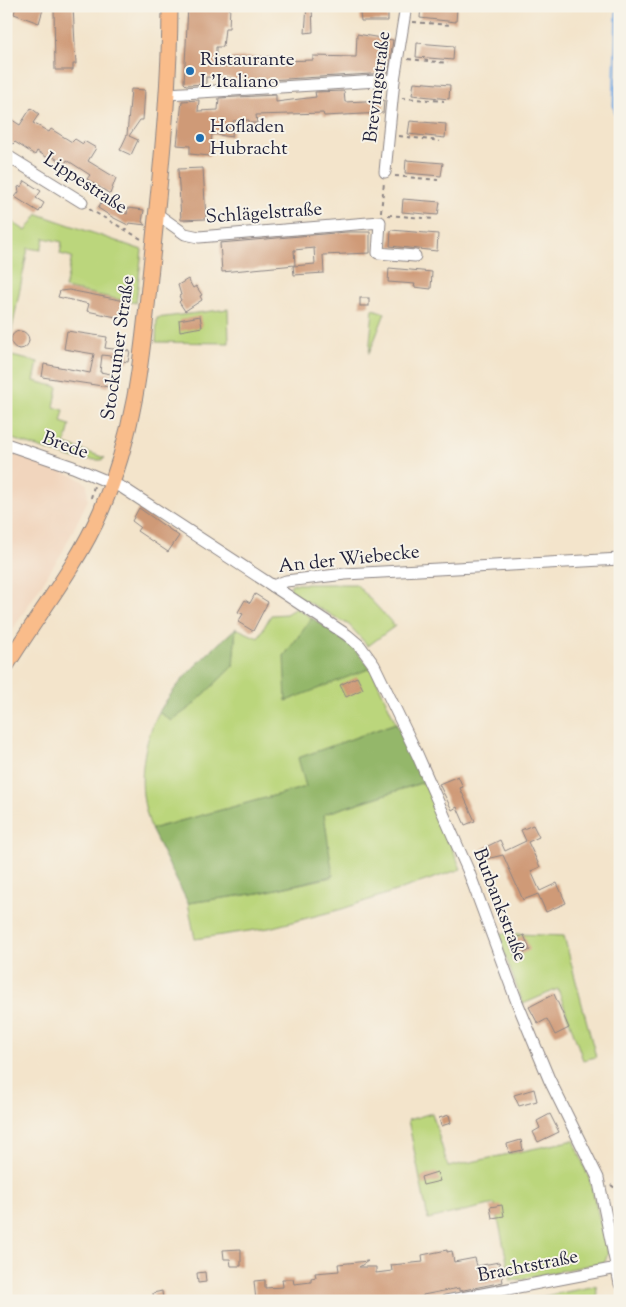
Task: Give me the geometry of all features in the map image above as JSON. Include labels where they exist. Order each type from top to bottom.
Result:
[{"type":"main road","name":"Stockumer Straße","points":[[6,666],[81,549],[100,512],[124,448],[138,390],[157,214],[167,94],[170,6]]},
{"type":"street","name":"Brevingstraße","points":[[385,173],[394,80],[406,6]]},
{"type":"street","points":[[167,94],[394,80]]},
{"type":"street","name":"Lippestraße","points":[[6,155],[82,202]]},
{"type":"street","name":"Schlägelstraße","points":[[157,214],[186,234],[199,237],[380,222],[378,253],[415,256]]},
{"type":"street","name":"Brede","points":[[6,444],[112,483]]},
{"type":"street","name":"An der Wiebecke","points":[[112,483],[136,496],[273,586],[286,581],[345,574],[620,559]]},
{"type":"street","name":"Burbankstraße","points":[[273,586],[347,635],[360,646],[374,665],[417,754],[468,870],[517,1002],[549,1079],[598,1178],[620,1284]]},
{"type":"street","name":"Brachtstraße","points":[[446,1301],[617,1268]]},
{"type":"path","points":[[404,21],[451,25]]},
{"type":"path","points":[[398,58],[448,62]]},
{"type":"path","points":[[393,97],[444,102]]},
{"type":"path","points":[[389,136],[440,140]]},
{"type":"path","points":[[435,219],[381,214],[385,173],[438,180]]},
{"type":"path","name":"Lippestraße","points":[[82,202],[92,212],[146,242]]},
{"type":"shaded area","points":[[6,451],[75,476],[87,484],[88,500],[63,551],[6,640]]},
{"type":"green space","points":[[38,214],[142,250],[136,303],[65,288],[72,257],[60,254],[62,242],[44,238],[41,250],[28,248],[7,355],[38,362],[34,381],[58,387],[54,407],[64,410],[61,422],[70,425],[65,444],[105,458],[101,460],[75,459],[6,437],[6,218],[26,231]]},
{"type":"green space","points":[[228,309],[229,343],[156,342],[157,318]]},
{"type":"green space","points":[[373,309],[385,313],[369,354]]},
{"type":"green space","points":[[291,584],[356,584],[395,626],[368,646],[349,625],[290,592]]},
{"type":"green space","points":[[296,608],[312,618],[284,656],[371,668],[396,723],[299,758],[307,787],[151,829],[146,812],[142,774],[147,741],[159,712],[171,720],[233,666],[236,628],[258,638],[271,615],[286,614]]},
{"type":"green space","points":[[312,618],[344,640],[371,668],[286,701],[284,656]]},
{"type":"green space","points":[[236,628],[233,666],[191,707],[171,721],[159,712],[185,677]]},
{"type":"green space","points":[[396,723],[424,782],[324,814],[333,876],[259,893],[188,903],[151,829],[306,787],[298,758]]},
{"type":"green space","points":[[424,782],[461,869],[342,909],[269,928],[195,939],[188,903],[259,893],[332,877],[324,814]]},
{"type":"green space","points":[[497,933],[564,936],[596,1057],[583,1060],[558,989],[523,1004]]},
{"type":"green space","points":[[432,1113],[448,1167],[574,1140],[590,1181],[608,1253],[605,1262],[511,1281],[495,1204],[428,1219],[408,1120]]},
{"type":"green space","points":[[596,1286],[598,1301],[520,1301]]},
{"type":"building","points":[[16,6],[44,6],[39,23],[14,14]]},
{"type":"building","points":[[54,6],[73,6],[76,64],[73,64],[73,70],[55,70]]},
{"type":"building","points":[[188,6],[230,6],[229,28],[225,28],[223,47],[216,47],[216,63],[232,64],[231,58],[245,57],[280,57],[280,61],[313,60],[313,56],[356,57],[357,34],[393,40],[388,73],[234,82],[233,78],[206,77],[206,84],[186,85],[184,83]]},
{"type":"building","points":[[307,6],[312,6],[313,32],[305,33]]},
{"type":"building","points":[[421,6],[457,8],[456,22],[420,18]]},
{"type":"building","points":[[360,12],[388,12],[388,21],[361,21]]},
{"type":"building","points":[[417,43],[454,46],[453,60],[416,57]]},
{"type":"building","points":[[414,82],[450,85],[449,99],[412,95]]},
{"type":"building","points":[[131,89],[145,90],[143,120],[140,120],[129,136],[138,140],[131,155],[120,150],[127,135]]},
{"type":"building","points":[[344,91],[345,102],[384,100],[383,113],[324,116],[323,113],[256,115],[257,123],[249,123],[249,120],[233,121],[232,137],[212,134],[210,156],[190,154],[190,146],[177,145],[182,101],[199,100],[198,111],[218,110],[219,98],[276,95],[276,102],[316,97],[315,92]]},
{"type":"building","points":[[31,108],[39,114],[33,123],[49,132],[51,129],[72,142],[75,139],[83,144],[84,141],[96,148],[88,161],[116,178],[110,194],[87,179],[90,175],[67,160],[65,164],[50,155],[48,158],[37,151],[35,155],[15,142],[13,144],[6,140],[6,116],[20,125]]},
{"type":"building","points":[[410,121],[446,124],[445,138],[408,134]]},
{"type":"building","points":[[406,160],[443,163],[441,176],[405,173]]},
{"type":"building","points":[[203,168],[206,219],[181,220],[178,169]]},
{"type":"building","points":[[25,181],[41,191],[36,198],[44,203],[39,212],[15,197],[19,192],[18,187],[22,186]]},
{"type":"building","points":[[403,199],[440,202],[438,215],[402,212]]},
{"type":"building","points":[[102,201],[127,214],[128,208],[144,210],[142,222],[146,225],[129,223],[128,225],[112,217],[98,208]]},
{"type":"building","points":[[391,230],[438,234],[437,251],[390,246]]},
{"type":"building","points":[[346,232],[370,232],[370,253],[323,255],[324,273],[294,275],[293,266],[315,264],[314,248],[294,250],[295,265],[222,272],[220,243]]},
{"type":"building","points":[[389,268],[432,272],[431,289],[414,287],[415,284],[388,282]]},
{"type":"building","points":[[188,279],[193,288],[196,286],[202,295],[200,296],[202,300],[185,311],[179,302],[181,300],[179,296],[181,295],[178,285]]},
{"type":"building","points":[[69,290],[125,301],[121,318],[87,311],[89,304],[58,297],[60,291]]},
{"type":"building","points":[[360,298],[369,298],[369,306],[360,306]]},
{"type":"building","points":[[200,316],[202,327],[180,331],[179,320]]},
{"type":"building","points":[[20,331],[26,334],[29,340],[26,346],[20,349],[14,346],[11,340],[14,334]]},
{"type":"building","points":[[67,331],[107,337],[105,348],[130,351],[128,362],[117,360],[118,357],[102,355],[100,372],[111,374],[109,387],[42,377],[44,364],[90,373],[94,354],[64,349]]},
{"type":"building","points":[[139,508],[179,536],[168,552],[137,531],[140,527],[132,521]]},
{"type":"building","points":[[255,594],[268,602],[253,631],[238,622],[243,614],[238,612],[245,600],[250,603]]},
{"type":"building","points":[[357,677],[363,689],[346,697],[340,685]]},
{"type":"building","points":[[458,776],[463,787],[460,788],[475,821],[465,825],[457,807],[452,810],[439,784]]},
{"type":"building","points":[[533,825],[539,837],[528,842],[540,867],[531,871],[540,891],[557,883],[566,903],[546,912],[538,894],[523,900],[503,855],[486,859],[482,849],[500,840],[505,851],[526,841],[521,830]]},
{"type":"building","points":[[524,935],[530,950],[516,957],[509,941]]},
{"type":"building","points":[[554,994],[569,1028],[555,1035],[547,1019],[538,1024],[529,1007]]},
{"type":"building","points":[[534,1089],[537,1101],[519,1106],[514,1095]]},
{"type":"building","points":[[550,1114],[559,1132],[538,1142],[533,1132],[540,1128],[537,1121]]},
{"type":"building","points":[[449,1115],[451,1123],[441,1126],[439,1118]]},
{"type":"building","points":[[521,1140],[523,1150],[509,1153],[507,1144]]},
{"type":"building","points":[[437,1172],[440,1181],[423,1185],[421,1177]]},
{"type":"building","points":[[502,1205],[504,1216],[492,1218],[490,1207]]},
{"type":"building","points":[[241,1249],[241,1266],[231,1266],[230,1259],[224,1259],[223,1250]]},
{"type":"building","points":[[447,1250],[447,1252],[452,1251],[454,1262],[475,1258],[477,1266],[499,1262],[503,1282],[459,1291],[459,1288],[423,1295],[423,1297],[384,1301],[256,1301],[254,1281],[265,1280],[265,1288],[283,1287],[282,1279],[293,1279],[294,1284],[311,1282],[311,1278],[316,1277],[315,1273],[339,1271],[338,1264],[368,1261],[359,1267],[376,1267],[376,1273],[392,1271],[391,1265],[423,1262],[422,1255]]},
{"type":"building","points":[[205,1272],[206,1282],[198,1283],[197,1273]]},
{"type":"building","points":[[162,1291],[163,1300],[154,1301],[153,1293]]},
{"type":"waterway","points":[[617,6],[614,105],[620,136]]},
{"type":"place","name":"Ristaurante L'Italiano","points":[[190,71]]},
{"type":"place","name":"Hofladen Hubracht","points":[[200,138]]}]
